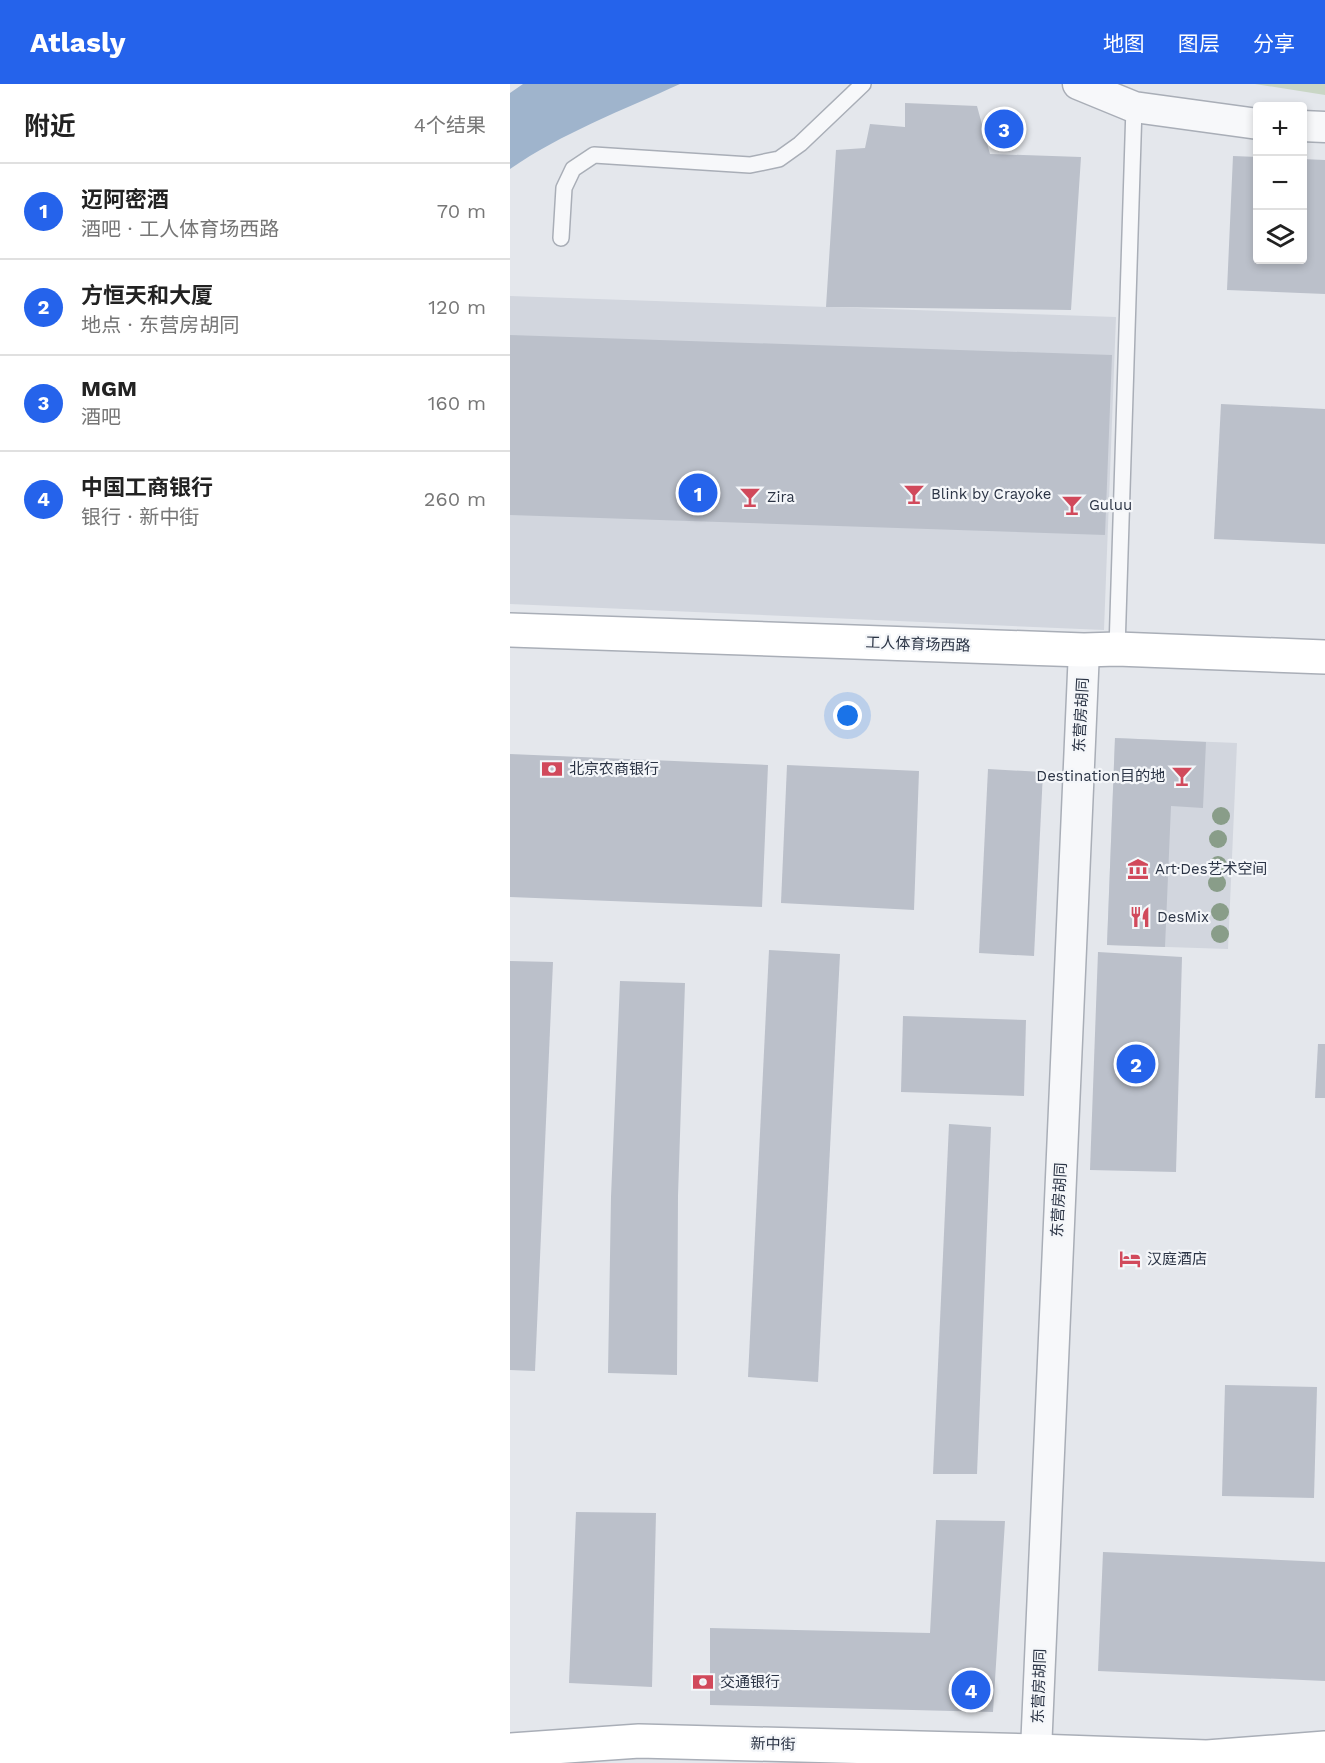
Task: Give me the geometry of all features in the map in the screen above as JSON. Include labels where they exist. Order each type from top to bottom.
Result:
[{"type":"street","points":[[1078,84],[1134,106],[1253,123]]},
{"type":"street","points":[[1307,126],[1325,127]]},
{"type":"street","name":"工人体育场西路","points":[[510,630],[1325,657]]},
{"type":"street","name":"东营房胡同","points":[[1037,1757],[1045,1522],[1084,650]]},
{"type":"street","name":"新中街","points":[[510,1750],[639,1747],[1037,1757],[1207,1757],[1325,1748]]},
{"type":"lane","points":[[561,238],[564,188],[573,169],[594,155],[750,165],[779,159],[800,144],[863,84]]},
{"type":"lane","points":[[1117,649],[1134,106]]},
{"type":"shaded area","points":[[510,296],[1116,317],[1104,630],[510,604]]},
{"type":"shaded area","points":[[1115,738],[1237,743],[1228,949],[1107,945]]},
{"type":"green space","points":[[1255,84],[1325,84],[1325,95]]},
{"type":"water","points":[[523,84],[680,84],[550,144],[510,169],[510,93]]},
{"type":"building","points":[[905,103],[977,106],[990,154],[1081,157],[1071,310],[826,307],[836,150],[865,148],[870,124],[905,127]]},
{"type":"building","points":[[1233,156],[1253,157],[1253,264],[1307,264],[1307,159],[1325,160],[1325,294],[1227,290]]},
{"type":"building","points":[[510,335],[1112,355],[1105,535],[510,515]]},
{"type":"building","points":[[1221,404],[1325,409],[1325,544],[1214,539]]},
{"type":"building","points":[[1115,738],[1206,742],[1203,808],[1171,806],[1165,947],[1107,945]]},
{"type":"building","points":[[510,754],[768,765],[762,907],[510,897]]},
{"type":"building","points":[[787,765],[919,771],[914,910],[781,903]]},
{"type":"building","points":[[988,769],[1043,772],[1034,956],[979,953]]},
{"type":"building","points":[[769,950],[840,954],[818,1382],[748,1377]]},
{"type":"building","points":[[1098,952],[1182,957],[1176,1172],[1090,1170]]},
{"type":"building","points":[[510,961],[553,962],[535,1371],[510,1370]]},
{"type":"building","points":[[620,981],[685,983],[678,1196],[677,1375],[608,1373],[611,1197]]},
{"type":"building","points":[[903,1016],[1026,1020],[1024,1096],[901,1092]]},
{"type":"building","points":[[1318,1044],[1325,1044],[1325,1098],[1315,1098]]},
{"type":"building","points":[[949,1124],[991,1127],[977,1474],[933,1474]]},
{"type":"building","points":[[1225,1385],[1317,1387],[1314,1498],[1222,1496]]},
{"type":"building","points":[[576,1512],[656,1513],[652,1687],[569,1683]]},
{"type":"building","points":[[936,1520],[1005,1521],[993,1712],[710,1705],[710,1628],[930,1633]]},
{"type":"building","points":[[1103,1552],[1325,1562],[1325,1681],[1098,1671]]},
{"type":"place","name":"MGM","points":[[1004,129]]},
{"type":"place","name":"迈阿密酒","points":[[698,493]]},
{"type":"place","name":"Blink by Crayoke","points":[[914,494]]},
{"type":"place","name":"Zira","points":[[750,497]]},
{"type":"place","name":"Guluu","points":[[1072,505]]},
{"type":"place","name":"北京农商银行","points":[[552,769]]},
{"type":"place","name":"Destination目的地","points":[[1182,776]]},
{"type":"place","name":"Art·Des艺术空间","points":[[1138,869]]},
{"type":"place","name":"DesMix","points":[[1140,917]]},
{"type":"place","name":"方恒天和大厦","points":[[1136,1064]]},
{"type":"place","name":"汉庭酒店","points":[[1130,1259]]},
{"type":"place","name":"交通银行","points":[[703,1682]]},
{"type":"place","name":"中国工商银行","points":[[971,1690]]}]
